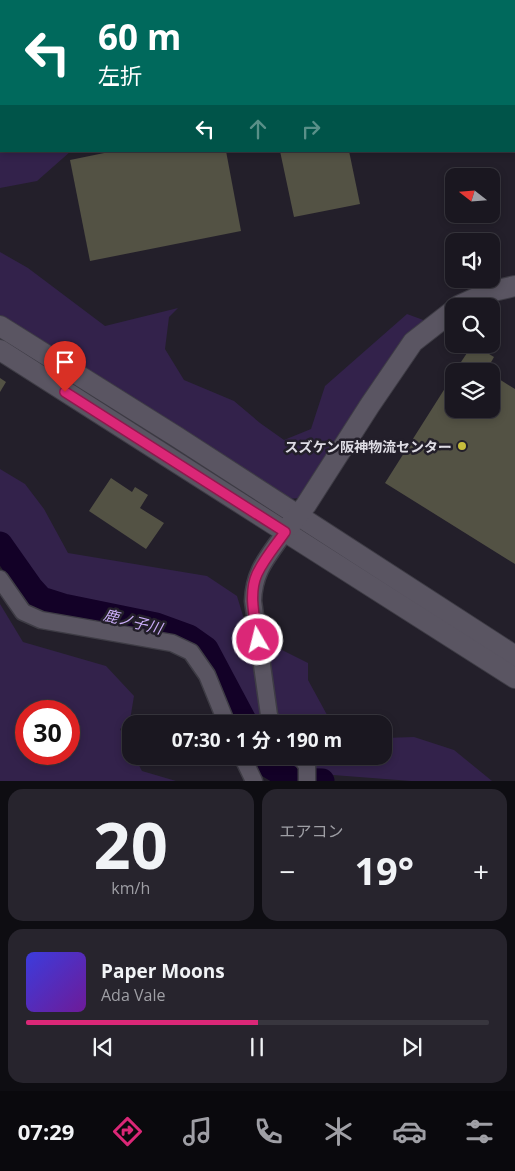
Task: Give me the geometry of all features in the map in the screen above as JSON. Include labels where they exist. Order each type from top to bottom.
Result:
[{"type":"street","points":[[476,298],[489,292],[515,286]]},
{"type":"street","points":[[269,715],[252,602],[253,586],[257,574],[298,516],[412,342],[445,317]]},
{"type":"street","points":[[0,326],[169,432],[515,656]]},
{"type":"street","points":[[0,350],[515,678]]},
{"type":"street","points":[[0,579],[23,612],[41,620],[172,643],[191,652],[207,675],[223,715]]},
{"type":"street","points":[[246,765],[254,781]]},
{"type":"shaded area","points":[[0,152],[70,152],[37,181],[0,188]]},
{"type":"shaded area","points":[[0,252],[28,268],[105,326],[178,308],[169,317],[165,349],[184,380],[234,401],[284,440],[311,429],[325,386],[407,314],[426,321],[394,351],[302,498],[285,499],[0,317]]},
{"type":"shaded area","points":[[0,469],[25,484],[44,509],[68,553],[207,576],[237,596],[250,639],[270,644],[308,663],[308,680],[327,715],[247,715],[198,629],[41,589],[0,532]]},
{"type":"shaded area","points":[[0,604],[23,642],[106,666],[134,696],[131,715],[122,715],[122,727],[120,729],[122,733],[122,765],[139,765],[142,771],[176,781],[0,781]]},
{"type":"shaded area","points":[[414,737],[454,750],[492,781],[411,781],[320,774],[288,765],[392,765],[392,738]]},
{"type":"building","points":[[109,152],[226,152],[241,231],[90,261],[70,160]]},
{"type":"building","points":[[280,152],[349,152],[360,204],[294,217]]},
{"type":"building","points":[[467,353],[488,353],[494,357],[491,363],[460,363]]},
{"type":"building","points":[[0,378],[6,382],[0,392]]},
{"type":"building","name":"スズケン阪神物流センター","points":[[500,380],[515,389],[515,564],[385,483],[445,388],[445,418],[500,418]]},
{"type":"building","points":[[111,478],[132,492],[135,487],[148,495],[140,508],[164,523],[146,549],[89,511]]},
{"type":"waterway","name":"鹿ノ子川","points":[[0,544],[41,599],[63,606],[156,625],[189,637],[206,649],[241,715]]},
{"type":"waterway","name":"鹿ノ子川","points":[[268,765],[293,780],[322,781]]},
{"type":"place","name":"スズケン阪神物流センター","points":[[462,446]]},
{"type":"route","points":[[65,392],[285,532],[257,574],[253,586],[252,602],[258,640]]}]
